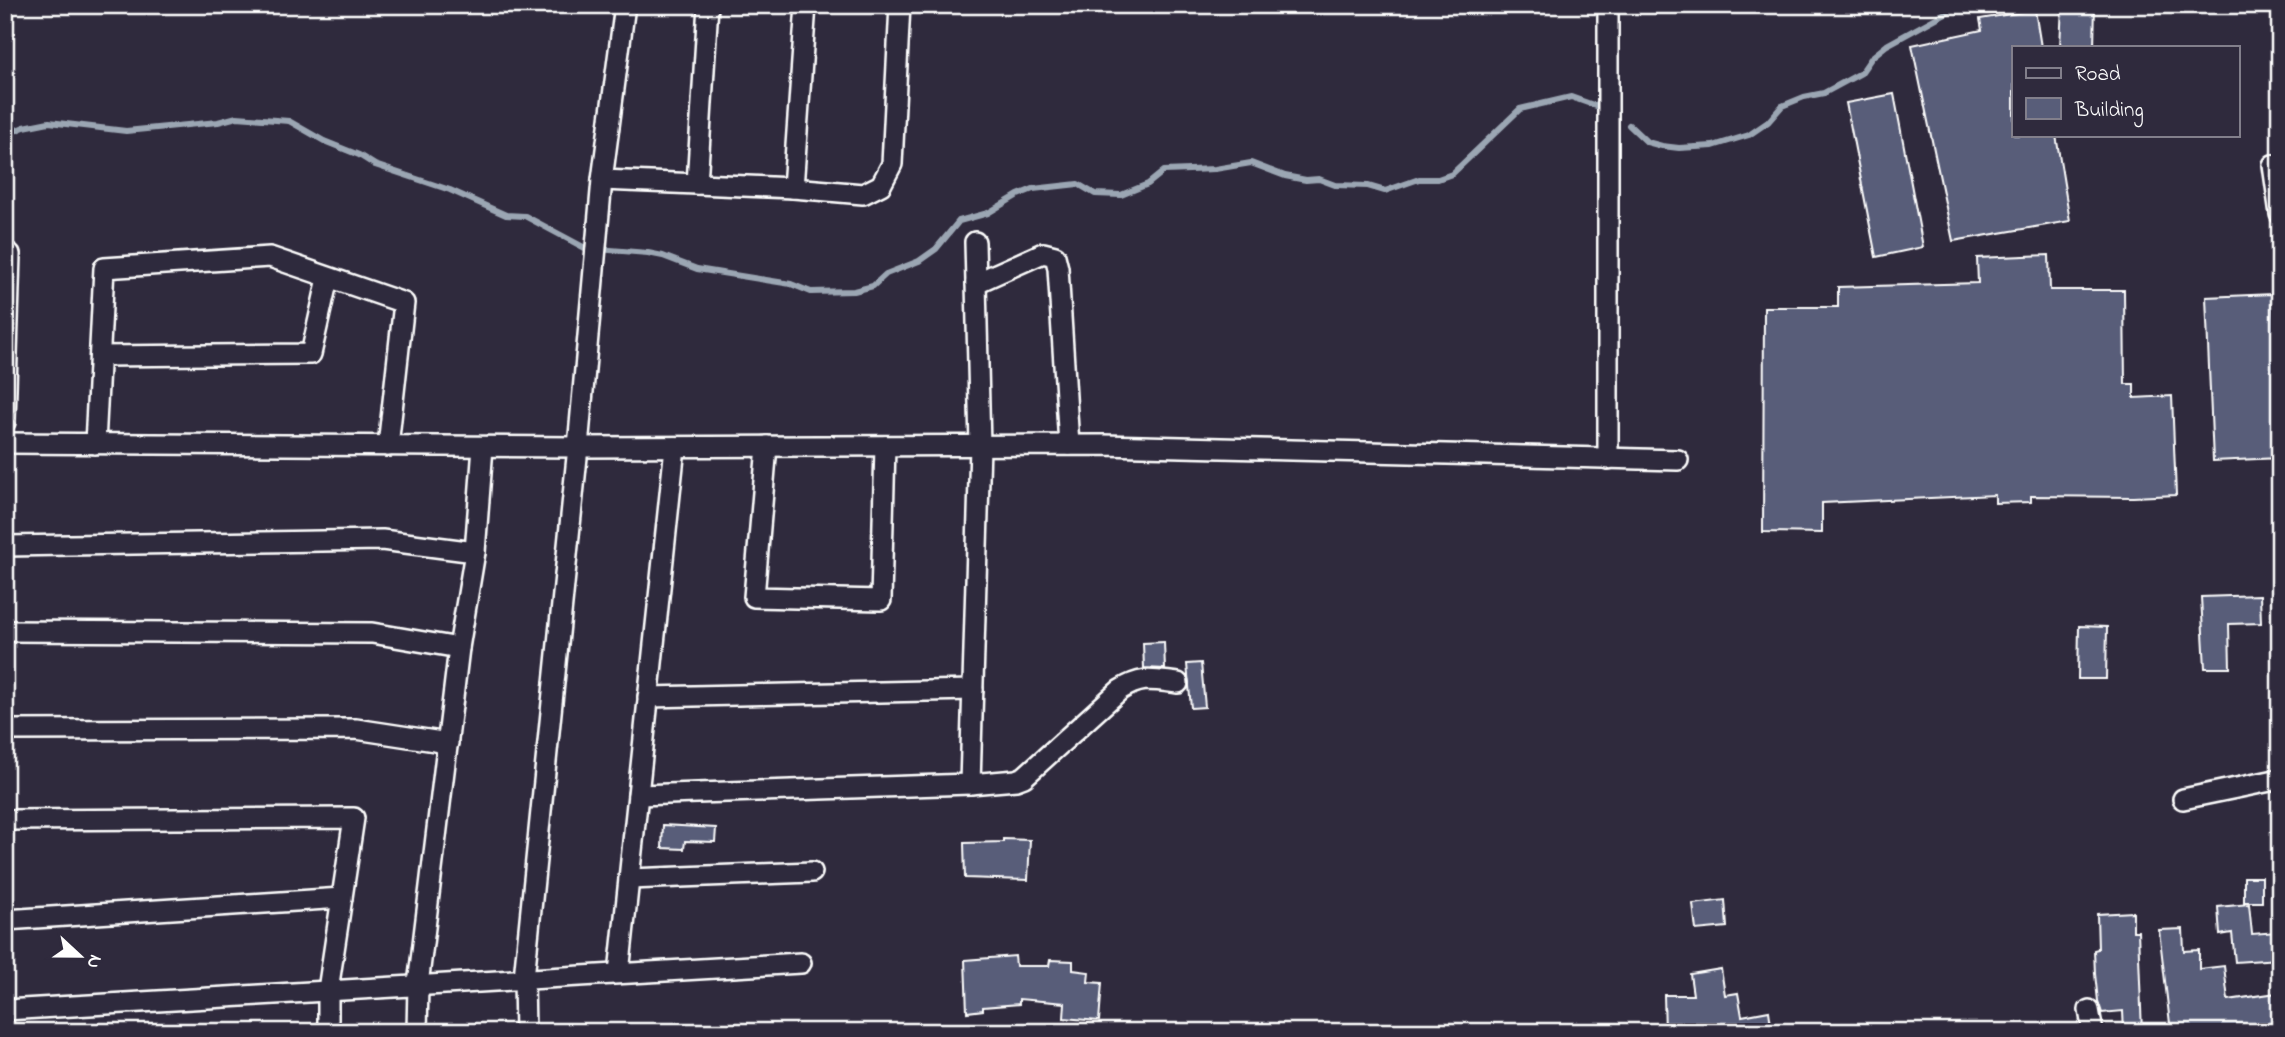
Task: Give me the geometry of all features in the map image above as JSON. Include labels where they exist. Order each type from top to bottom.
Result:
[{"type":"street","points":[[525,1032],[524,978],[578,447],[601,180],[625,5]]},
{"type":"street","points":[[697,184],[708,5]]},
{"type":"street","points":[[793,187],[806,5]]},
{"type":"street","points":[[601,180],[793,187],[863,194],[881,185],[892,164],[900,5]]},
{"type":"street","points":[[1608,5],[1608,459]]},
{"type":"street","points":[[2273,165],[2280,214]]},
{"type":"street","points":[[970,784],[981,446],[975,242]]},
{"type":"street","points":[[976,283],[1043,253],[1055,256],[1058,268],[1069,445]]},
{"type":"street","points":[[5,422],[10,254]]},
{"type":"street","points":[[95,444],[104,268],[270,257],[404,303],[388,446]]},
{"type":"street","points":[[100,356],[311,354],[328,278]]},
{"type":"street","points":[[5,443],[483,447],[1069,445],[1678,460]]},
{"type":"street","points":[[767,446],[754,597],[881,600],[885,446]]},
{"type":"street","points":[[417,1032],[418,985],[459,648],[475,552],[483,447]]},
{"type":"street","points":[[619,973],[675,447]]},
{"type":"street","points":[[5,546],[382,540],[475,552]]},
{"type":"street","points":[[5,631],[372,633],[459,648]]},
{"type":"street","points":[[638,795],[970,784],[1016,780],[1024,776],[1120,690],[1135,681],[1143,679],[1178,683]]},
{"type":"street","points":[[648,697],[973,690]]},
{"type":"street","points":[[5,730],[356,729],[447,743]]},
{"type":"street","points":[[2183,799],[2280,779]]},
{"type":"street","points":[[5,820],[354,818],[328,990],[328,1032]]},
{"type":"street","points":[[629,879],[812,872]]},
{"type":"street","points":[[5,920],[342,898]]},
{"type":"street","points":[[5,1010],[801,963]]},
{"type":"street","points":[[2089,1010],[2093,1032]]},
{"type":"building","points":[[2062,5],[2095,5],[2094,46],[2060,46]]},
{"type":"building","points":[[2035,10],[2041,46],[2012,46],[2012,136],[2056,136],[2070,221],[1953,241],[1912,45],[1982,30],[1980,19]]},
{"type":"building","points":[[1894,94],[1923,247],[1876,257],[1846,103]]},
{"type":"building","points":[[2049,255],[2050,290],[2124,290],[2125,384],[2134,384],[2134,398],[2172,396],[2176,495],[2031,496],[2031,502],[1995,503],[1995,495],[1822,503],[1822,533],[1763,532],[1764,307],[1838,307],[1838,287],[1978,283],[1977,258]]},
{"type":"building","points":[[2273,294],[2280,458],[2213,461],[2206,297]]},
{"type":"building","points":[[2260,595],[2261,623],[2229,624],[2230,668],[2205,668],[2201,597]]},
{"type":"building","points":[[2079,626],[2107,627],[2106,679],[2078,679]]},
{"type":"building","points":[[1164,642],[1165,669],[1144,668],[1143,643]]},
{"type":"building","points":[[1201,663],[1205,707],[1191,708],[1187,664]]},
{"type":"building","points":[[663,825],[716,828],[715,842],[685,841],[684,849],[662,848]]},
{"type":"building","points":[[1003,839],[1030,840],[1028,880],[965,878],[964,843],[1003,842]]},
{"type":"building","points":[[2244,877],[2262,877],[2262,902],[2244,902]]},
{"type":"building","points":[[1725,900],[1727,927],[1696,930],[1693,904]]},
{"type":"building","points":[[2249,904],[2252,934],[2277,932],[2279,959],[2235,962],[2232,933],[2220,935],[2218,907]]},
{"type":"building","points":[[2133,912],[2133,931],[2138,931],[2142,1032],[2124,1032],[2123,1011],[2102,1013],[2098,1001],[2094,950],[2098,949],[2097,914]]},
{"type":"building","points":[[2183,929],[2184,951],[2199,950],[2199,969],[2224,966],[2228,1000],[2277,993],[2280,1032],[2171,1032],[2159,930]]},
{"type":"building","points":[[1015,956],[1016,966],[1049,966],[1050,960],[1073,961],[1073,970],[1089,972],[1088,982],[1102,983],[1099,1021],[1064,1018],[1065,1003],[1019,999],[1019,1004],[983,1007],[983,1010],[967,1012],[965,960]]},
{"type":"building","points":[[1721,969],[1725,995],[1738,993],[1742,1016],[1769,1011],[1772,1032],[1665,1032],[1664,995],[1693,995],[1690,974]]},
{"type":"waterway","points":[[1629,125],[1647,142],[1679,148],[1713,146],[1749,135],[1768,122],[1782,106],[1824,93],[1861,73],[1872,57],[1887,45],[1960,5]]},
{"type":"waterway","points":[[5,135],[24,127],[49,122],[126,131],[218,122],[237,117],[289,121],[375,165],[450,190],[506,215],[525,216],[585,248],[648,253],[697,269],[791,284],[811,292],[854,291],[873,286],[886,274],[919,261],[936,249],[959,221],[988,213],[1033,189],[1078,184],[1095,194],[1121,195],[1148,184],[1164,171],[1215,169],[1251,163],[1285,176],[1306,180],[1319,179],[1335,185],[1368,186],[1385,191],[1419,179],[1438,179],[1452,174],[1520,109],[1571,97],[1599,107]]}]
